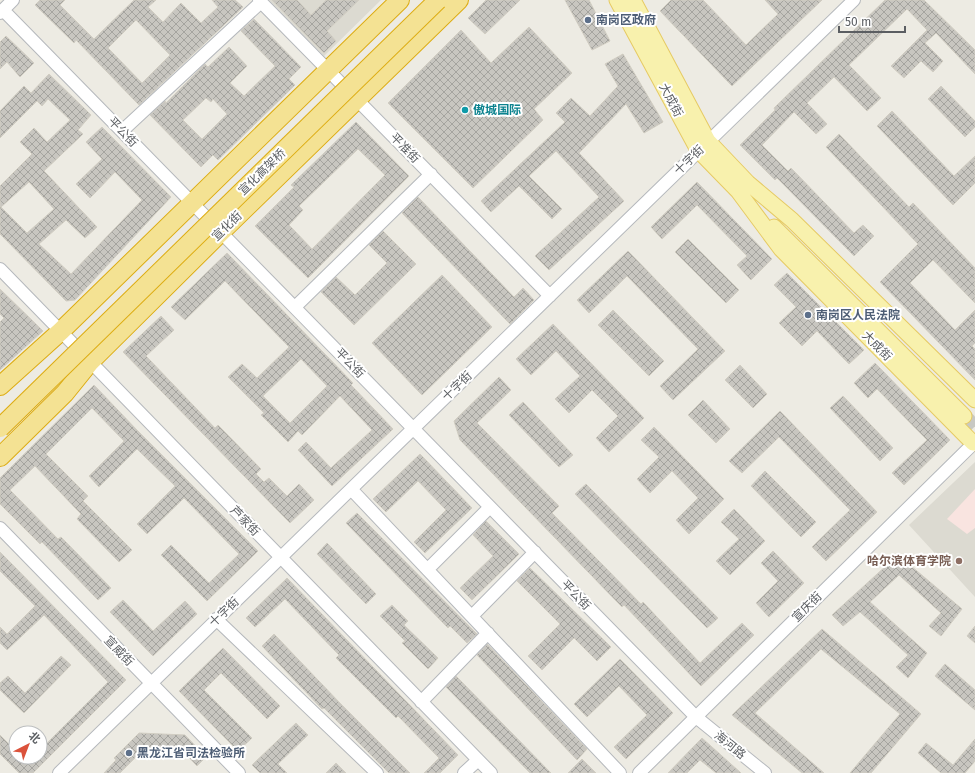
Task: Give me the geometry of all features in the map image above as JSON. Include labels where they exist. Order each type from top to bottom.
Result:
[{"type":"highway","points":[[0,386],[61,331],[400,0]]},
{"type":"highway","name":"宣化高架桥","points":[[0,413],[422,0]]},
{"type":"highway","name":"宣化高架桥","points":[[8,428],[438,0]]},
{"type":"highway","name":"宣化街","points":[[0,457],[65,393],[90,362],[459,0]]},
{"type":"highway","points":[[0,400],[36,362],[61,331]]},
{"type":"highway","points":[[0,443],[8,428],[90,362]]},
{"type":"main road","name":"大成街","points":[[617,0],[703,146],[969,408]]},
{"type":"main road","name":"大成街","points":[[637,2],[703,146]]},
{"type":"main road","name":"大成街","points":[[743,187],[781,249],[974,442]]},
{"type":"street","points":[[2,11],[13,0]]},
{"type":"street","name":"十字街","points":[[59,773],[854,0]]},
{"type":"street","points":[[122,131],[260,1]]},
{"type":"street","name":"平准街","points":[[260,1],[550,296]]},
{"type":"street","name":"平公街","points":[[2,11],[122,131],[696,717]]},
{"type":"street","points":[[295,307],[431,174]]},
{"type":"street","name":"芦家街","points":[[0,269],[491,773]]},
{"type":"street","name":"宣庆街","points":[[639,773],[974,442]]},
{"type":"street","points":[[351,489],[620,773]]},
{"type":"street","points":[[428,569],[490,507]]},
{"type":"street","name":"宣威街","points":[[0,528],[239,773]]},
{"type":"street","points":[[472,616],[535,552]]},
{"type":"street","points":[[216,619],[377,773]]},
{"type":"street","points":[[421,702],[488,633]]},
{"type":"street","name":"海河路","points":[[696,717],[765,773]]},
{"type":"street","points":[[464,773],[478,760]]},
{"type":"shaded area","points":[[269,0],[381,0],[324,56]]},
{"type":"shaded area","name":"哈尔滨体育学院","points":[[975,462],[975,597],[909,525]]},
{"type":"shaded area","points":[[975,489],[975,528],[967,534],[947,519]]},
{"type":"building","points":[[40,0],[65,0],[60,5],[94,39],[134,0],[156,0],[148,7],[163,22],[181,3],[201,23],[218,7],[212,0],[235,0],[243,7],[139,105],[76,40],[74,43],[35,5]],"holes":[[[136,20],[170,55],[142,83],[108,48]]]},
{"type":"building","points":[[272,0],[297,0],[311,15],[326,0],[359,0],[327,31],[336,41],[324,53]]},
{"type":"building","points":[[486,0],[520,0],[485,34],[468,18]]},
{"type":"building","name":"南岗区政府","points":[[565,0],[589,0],[610,41],[592,50]]},
{"type":"building","points":[[671,0],[703,0],[746,45],[778,14],[765,0],[822,0],[732,86],[660,11]]},
{"type":"building","points":[[885,0],[924,0],[975,50],[975,74],[936,33],[925,43],[943,61],[933,72],[921,61],[904,78],[891,66],[927,30],[907,9],[849,65],[881,98],[867,111],[834,77],[807,103],[827,124],[816,134],[794,112],[762,145],[788,171],[791,168],[854,233],[863,225],[874,236],[854,256],[777,178],[775,180],[740,145],[775,110],[774,108]]},
{"type":"building","points":[[254,19],[301,67],[289,79],[295,85],[218,160],[213,155],[201,167],[150,115],[165,101],[166,103],[205,64],[208,67],[229,47],[247,66],[230,83],[244,96],[275,66],[241,31]],"holes":[[[206,98],[211,102],[213,99],[227,114],[202,139],[183,120]]]},
{"type":"building","name":"傲城国际","points":[[529,27],[572,73],[534,109],[543,120],[473,188],[388,103],[461,30],[491,63]]},
{"type":"building","points":[[6,36],[34,63],[20,77],[7,62],[0,69],[0,42]]},
{"type":"building","points":[[623,54],[663,122],[644,133],[626,104],[579,153],[624,201],[549,270],[535,256],[599,197],[556,151],[529,176],[562,209],[552,219],[519,186],[491,212],[481,201],[565,122],[556,113],[571,98],[590,116],[618,86],[605,64]]},
{"type":"building","points":[[49,74],[91,115],[78,130],[83,134],[44,171],[97,227],[85,238],[66,220],[39,244],[71,274],[142,200],[115,172],[90,198],[76,184],[102,159],[86,142],[102,127],[171,197],[75,300],[66,301],[0,234],[0,186],[32,154],[20,142],[34,128],[47,142],[70,120],[48,99],[42,106],[37,101],[0,138],[0,111],[24,86],[31,93]],"holes":[[[29,182],[54,209],[27,233],[1,207]]]},
{"type":"building","points":[[941,86],[975,121],[975,127],[965,137],[928,99]]},
{"type":"building","points":[[892,111],[954,176],[975,156],[975,183],[953,205],[877,126]]},
{"type":"building","points":[[356,122],[409,176],[308,278],[255,226],[294,187],[291,185]],"holes":[[[358,149],[385,175],[312,249],[289,225],[303,210],[299,206]]]},
{"type":"building","points":[[839,134],[909,207],[913,203],[975,268],[975,303],[933,260],[910,283],[955,330],[975,310],[975,343],[972,346],[975,349],[975,380],[880,282],[918,244],[826,147]]},
{"type":"building","points":[[697,182],[772,259],[751,280],[737,265],[747,256],[697,205],[662,239],[651,227]]},
{"type":"building","points":[[418,197],[514,297],[523,288],[534,300],[510,324],[402,213]]},
{"type":"building","points":[[383,231],[416,264],[354,325],[321,292],[336,277],[355,295],[387,263],[369,245]]},
{"type":"building","points":[[688,239],[739,290],[726,303],[675,252]]},
{"type":"building","points":[[628,251],[725,351],[673,400],[660,386],[698,349],[627,276],[589,313],[577,300]]},
{"type":"building","points":[[227,253],[353,383],[351,385],[393,429],[332,486],[298,450],[306,442],[331,468],[372,430],[340,396],[302,435],[298,431],[288,442],[261,415],[264,413],[228,377],[242,364],[257,378],[289,347],[225,281],[185,320],[171,307]],"holes":[[[301,359],[327,386],[290,423],[263,396]]]},
{"type":"building","name":"南岗区人民法院","points":[[787,273],[864,350],[849,364],[817,331],[802,346],[779,323],[796,307],[774,285]]},
{"type":"building","points":[[442,275],[492,327],[422,395],[372,343]]},
{"type":"building","points":[[0,289],[43,331],[0,370],[0,322],[4,318],[0,314]]},
{"type":"building","points":[[613,310],[664,361],[649,376],[598,325]]},
{"type":"building","points":[[161,316],[174,330],[146,356],[215,428],[218,425],[261,469],[256,474],[264,482],[269,478],[287,496],[299,484],[314,500],[290,523],[123,352]]},
{"type":"building","points":[[553,324],[644,418],[609,452],[596,438],[618,416],[592,390],[569,413],[555,399],[580,376],[556,351],[531,375],[516,359]]},
{"type":"building","points":[[875,363],[950,440],[904,485],[892,473],[927,440],[877,389],[868,398],[854,383]]},
{"type":"building","points":[[740,365],[767,394],[753,408],[725,380]]},
{"type":"building","points":[[499,377],[511,390],[477,423],[559,506],[552,513],[641,604],[643,602],[700,663],[742,623],[754,635],[701,686],[624,605],[622,607],[460,440],[454,421]]},
{"type":"building","points":[[94,385],[258,551],[207,601],[161,555],[171,545],[209,583],[239,554],[184,498],[147,534],[137,524],[175,486],[137,449],[99,487],[89,476],[124,441],[92,408],[46,454],[88,496],[83,501],[132,550],[119,562],[77,519],[81,514],[35,466],[10,490],[58,539],[61,537],[111,588],[98,600],[42,542],[40,544],[0,504],[0,478]]},
{"type":"building","points":[[843,396],[893,448],[880,461],[830,408]]},
{"type":"building","points":[[703,400],[730,429],[716,443],[688,415]]},
{"type":"building","points":[[523,402],[573,455],[559,467],[509,415]]},
{"type":"building","points":[[780,411],[877,512],[826,561],[812,547],[850,510],[779,437],[742,473],[729,461]]},
{"type":"building","points":[[654,427],[724,499],[689,534],[676,520],[698,498],[672,471],[650,493],[637,479],[659,457],[641,440]]},
{"type":"building","points":[[420,454],[472,508],[425,553],[414,542],[446,510],[418,481],[386,512],[373,499]]},
{"type":"building","points":[[765,471],[816,522],[801,537],[751,486]]},
{"type":"building","points":[[586,484],[718,618],[707,628],[575,494]]},
{"type":"building","points":[[734,509],[765,541],[730,575],[716,561],[739,539],[721,522]]},
{"type":"building","points":[[357,513],[477,634],[467,643],[450,626],[448,628],[346,523]]},
{"type":"building","points":[[486,521],[519,554],[472,600],[460,588],[493,556],[473,535]]},
{"type":"building","points":[[327,543],[376,594],[366,604],[317,554]]},
{"type":"building","points":[[773,551],[804,583],[769,617],[756,603],[778,581],[761,563]]},
{"type":"building","points":[[0,552],[126,680],[48,758],[48,742],[108,682],[44,615],[7,650],[0,643],[0,627],[7,634],[35,606],[0,571]]},
{"type":"building","points":[[898,555],[962,609],[941,636],[929,626],[941,613],[899,575],[870,602],[927,653],[908,678],[896,667],[908,655],[860,612],[843,626],[832,615]]},
{"type":"building","points":[[530,568],[611,647],[597,661],[574,638],[542,670],[528,656],[560,624],[517,581]]},
{"type":"building","points":[[287,578],[458,755],[440,773],[424,773],[439,758],[398,716],[396,718],[336,658],[339,655],[285,599],[255,627],[246,618]]},
{"type":"building","points":[[123,600],[153,631],[185,601],[197,614],[153,656],[110,612]]},
{"type":"building","points":[[392,605],[408,621],[404,625],[438,658],[428,669],[402,643],[405,641],[380,616]]},
{"type":"building","points":[[975,626],[975,643],[967,636]]},
{"type":"building","points":[[822,629],[921,714],[871,773],[850,773],[900,714],[821,649],[755,713],[824,773],[802,773],[732,715]]},
{"type":"building","points":[[274,634],[410,773],[389,773],[324,708],[322,709],[262,646]]},
{"type":"building","points":[[487,644],[587,749],[577,760],[477,655]]},
{"type":"building","points":[[223,648],[280,706],[267,719],[221,673],[204,690],[252,738],[238,751],[179,691]]},
{"type":"building","points":[[61,656],[71,665],[24,713],[0,690],[0,683],[8,676],[25,693]]},
{"type":"building","points":[[620,659],[673,713],[626,759],[614,747],[647,715],[619,686],[587,717],[574,704]]},
{"type":"building","points":[[945,664],[975,690],[975,710],[935,676]]},
{"type":"building","points":[[456,676],[551,773],[530,773],[446,687]]},
{"type":"building","points":[[296,723],[308,735],[278,764],[287,773],[260,773],[252,765]]},
{"type":"building","name":"黑龙江省司法检验所","points":[[139,733],[185,735],[206,757],[197,766],[181,749],[144,749],[120,773],[104,773],[116,760],[114,758]]},
{"type":"building","points":[[0,735],[8,743],[8,762],[0,754]]},
{"type":"building","points":[[702,738],[741,773],[716,773],[700,760],[687,773],[668,773]]},
{"type":"building","points":[[975,739],[975,761],[965,773],[941,773],[918,753],[926,743],[953,765]]},
{"type":"building","points":[[582,759],[596,773],[568,773]]},
{"type":"building","points":[[336,763],[346,773],[326,773]]},
{"type":"building","points":[[11,765],[41,765],[33,773],[19,773]]},
{"type":"tunnel","points":[[964,416],[975,427]]},
{"type":"place","name":"南岗区政府","points":[[588,20]]},
{"type":"place","name":"傲城国际","points":[[465,110]]},
{"type":"place","name":"南岗区人民法院","points":[[808,315]]},
{"type":"place","name":"哈尔滨体育学院","points":[[959,561]]},
{"type":"place","name":"黑龙江省司法检验所","points":[[129,753]]}]
